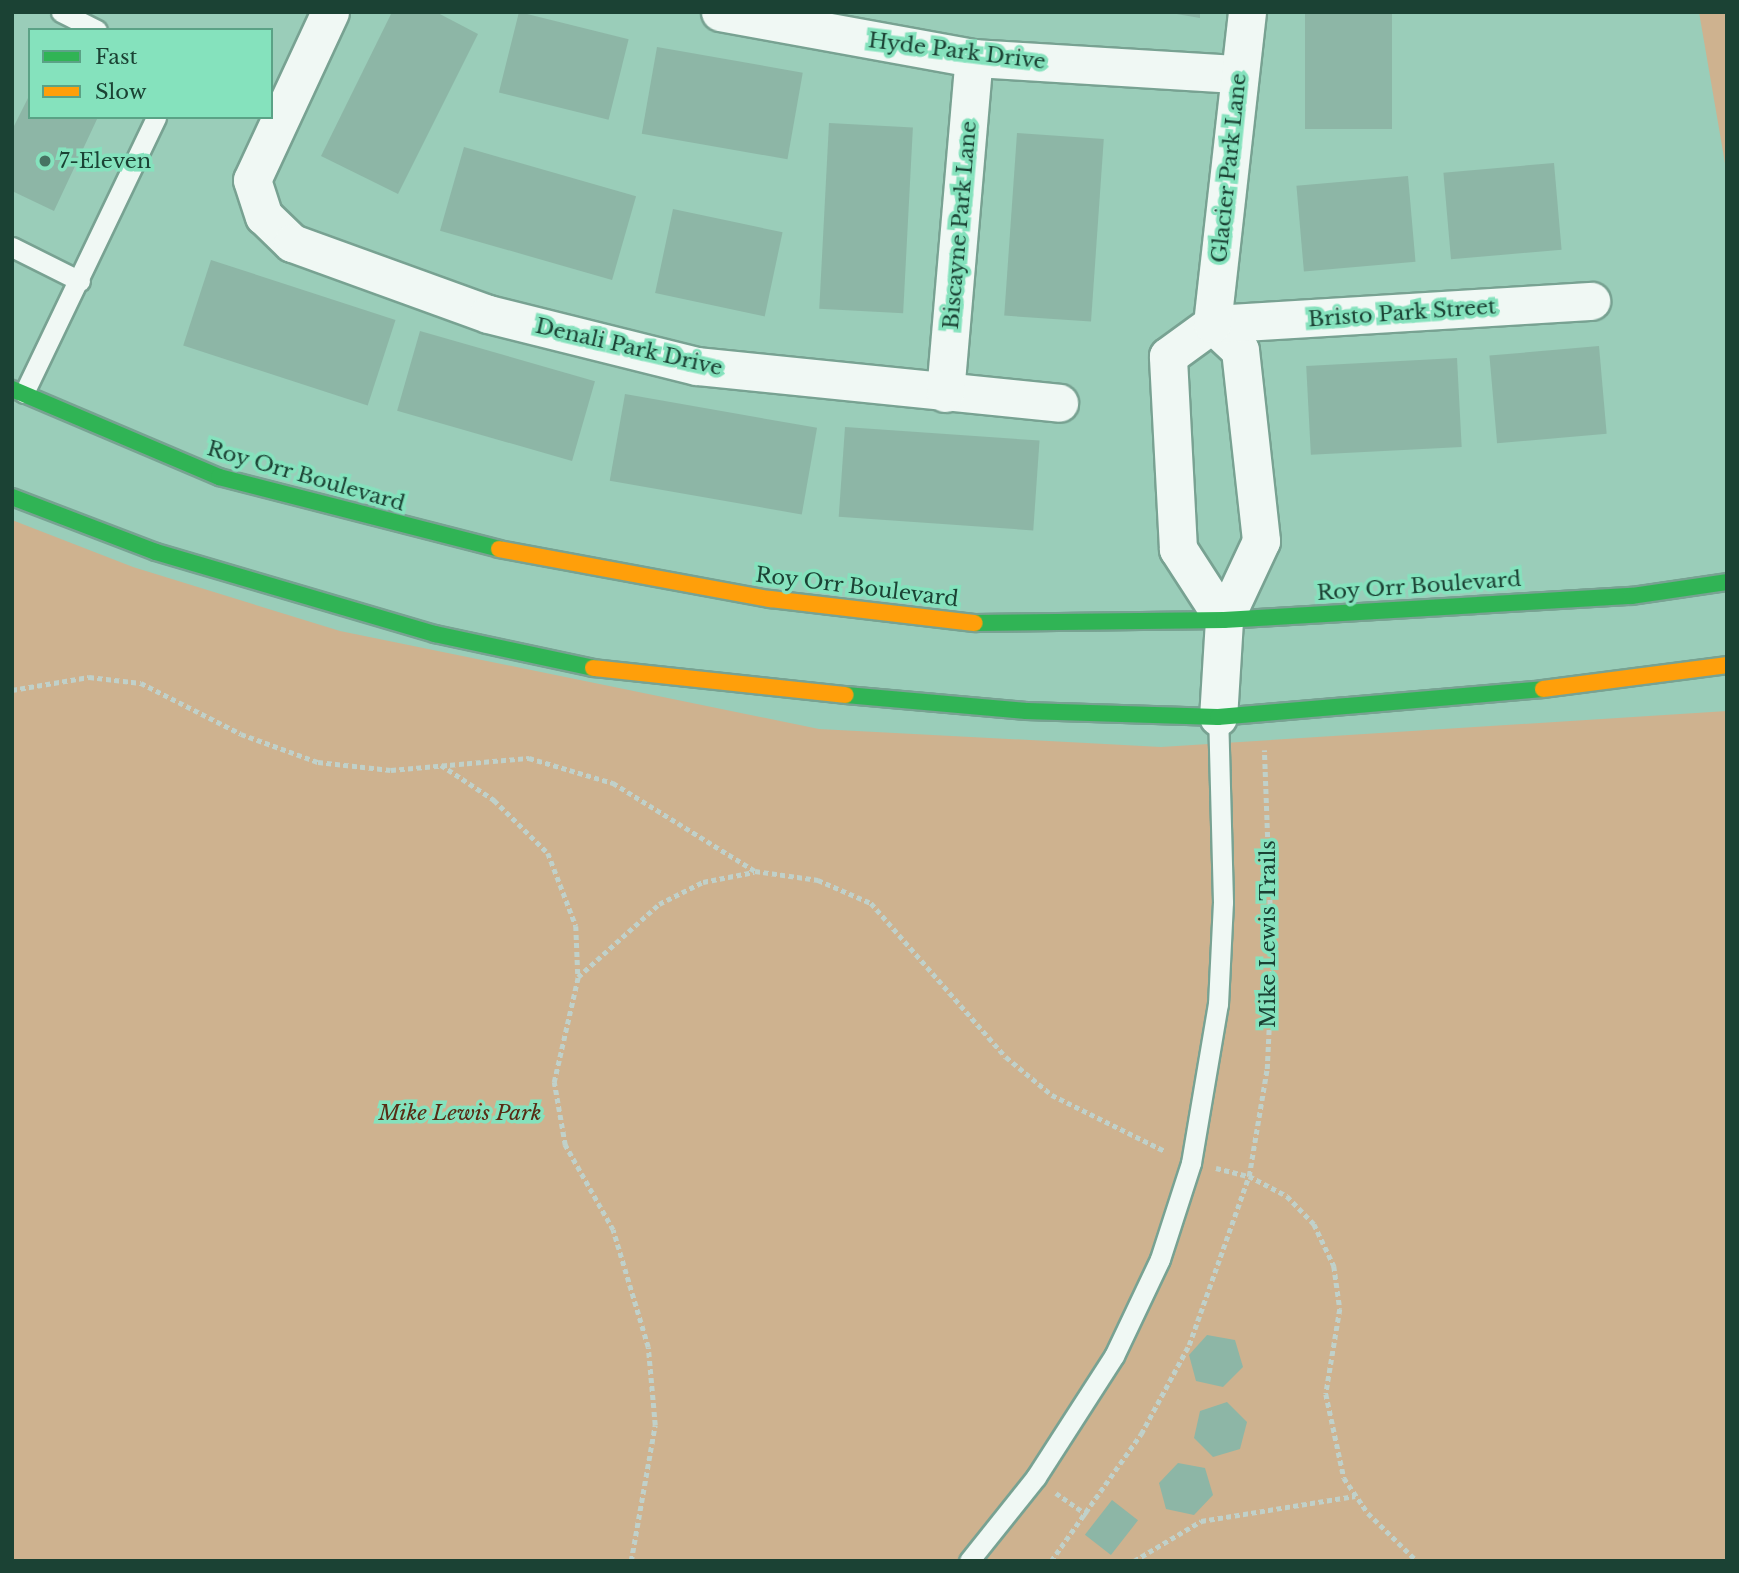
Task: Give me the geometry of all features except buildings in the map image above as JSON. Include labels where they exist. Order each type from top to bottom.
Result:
[{"type":"main road","name":"Roy Orr Boulevard","points":[[18,391],[219,477],[472,544],[770,599],[986,624],[1224,620],[1632,596],[1727,582]]},
{"type":"main road","points":[[12,498],[156,552],[435,634],[613,672],[1026,711],[1218,716],[1538,690],[1727,665]]},
{"type":"street","name":"Denali Park Drive","points":[[330,12],[252,180],[264,216],[292,243],[488,314],[697,366],[1059,403]]},
{"type":"street","name":"Hyde Park Drive","points":[[720,12],[806,22],[974,58],[1238,74]]},
{"type":"street","name":"Glacier Park Lane","points":[[1212,324],[1247,12]]},
{"type":"street","name":"Biscayne Park Lane","points":[[945,393],[974,58]]},
{"type":"street","name":"Bristo Park Street","points":[[1212,324],[1591,301]]},
{"type":"street","points":[[1218,716],[1224,620],[1261,541],[1240,350],[1212,324],[1168,356],[1178,549],[1224,620]]},
{"type":"lane","points":[[61,12],[93,28]]},
{"type":"lane","points":[[18,391],[80,281],[155,119]]},
{"type":"lane","points":[[12,247],[80,281]]},
{"type":"lane","points":[[969,1561],[1036,1478],[1114,1356],[1160,1259],[1191,1163],[1217,1004],[1223,902],[1218,716]]},
{"type":"path","points":[[12,690],[89,677],[141,683],[242,734],[318,762],[391,769],[529,758],[568,765],[613,783],[755,871]]},
{"type":"path","name":"Mike Lewis Trails","points":[[1051,1561],[1087,1516],[1189,1345],[1249,1176],[1267,1069],[1272,964],[1264,745],[1218,716]]},
{"type":"path","points":[[440,764],[504,807],[548,853],[576,926],[578,977],[554,1082],[565,1145],[613,1230],[636,1294],[650,1373],[655,1425],[631,1561]]},
{"type":"path","points":[[578,977],[659,904],[703,882],[755,871],[818,880],[871,904],[909,939],[970,1021],[1052,1095],[1191,1163],[1249,1176],[1287,1196],[1314,1224],[1334,1266],[1340,1309],[1326,1394],[1332,1438],[1355,1496],[1417,1561]]},
{"type":"path","points":[[1036,1478],[1087,1516]]},
{"type":"path","points":[[1134,1561],[1201,1521],[1355,1496]]},
{"type":"green space","points":[[1699,12],[1727,12],[1727,175]]},
{"type":"green space","name":"Mike Lewis Park","points":[[12,520],[133,567],[340,631],[819,729],[1161,747],[1727,711],[1727,1561],[12,1561]]},
{"type":"traffic: fast","points":[[12,389],[219,477],[499,549]]},
{"type":"traffic: fast","points":[[12,497],[156,552],[435,634],[593,668]]},
{"type":"traffic: fast","points":[[975,623],[1224,620],[1632,596],[1727,582]]},
{"type":"traffic: fast","points":[[846,695],[1026,711],[1218,717],[1543,689]]},
{"type":"traffic: slow","points":[[499,549],[770,599],[975,623]]},
{"type":"traffic: slow","points":[[1543,689],[1727,665]]},
{"type":"traffic: slow","points":[[593,668],[846,695]]},
{"type":"place","name":"7-Eleven","points":[[45,161]]}]
